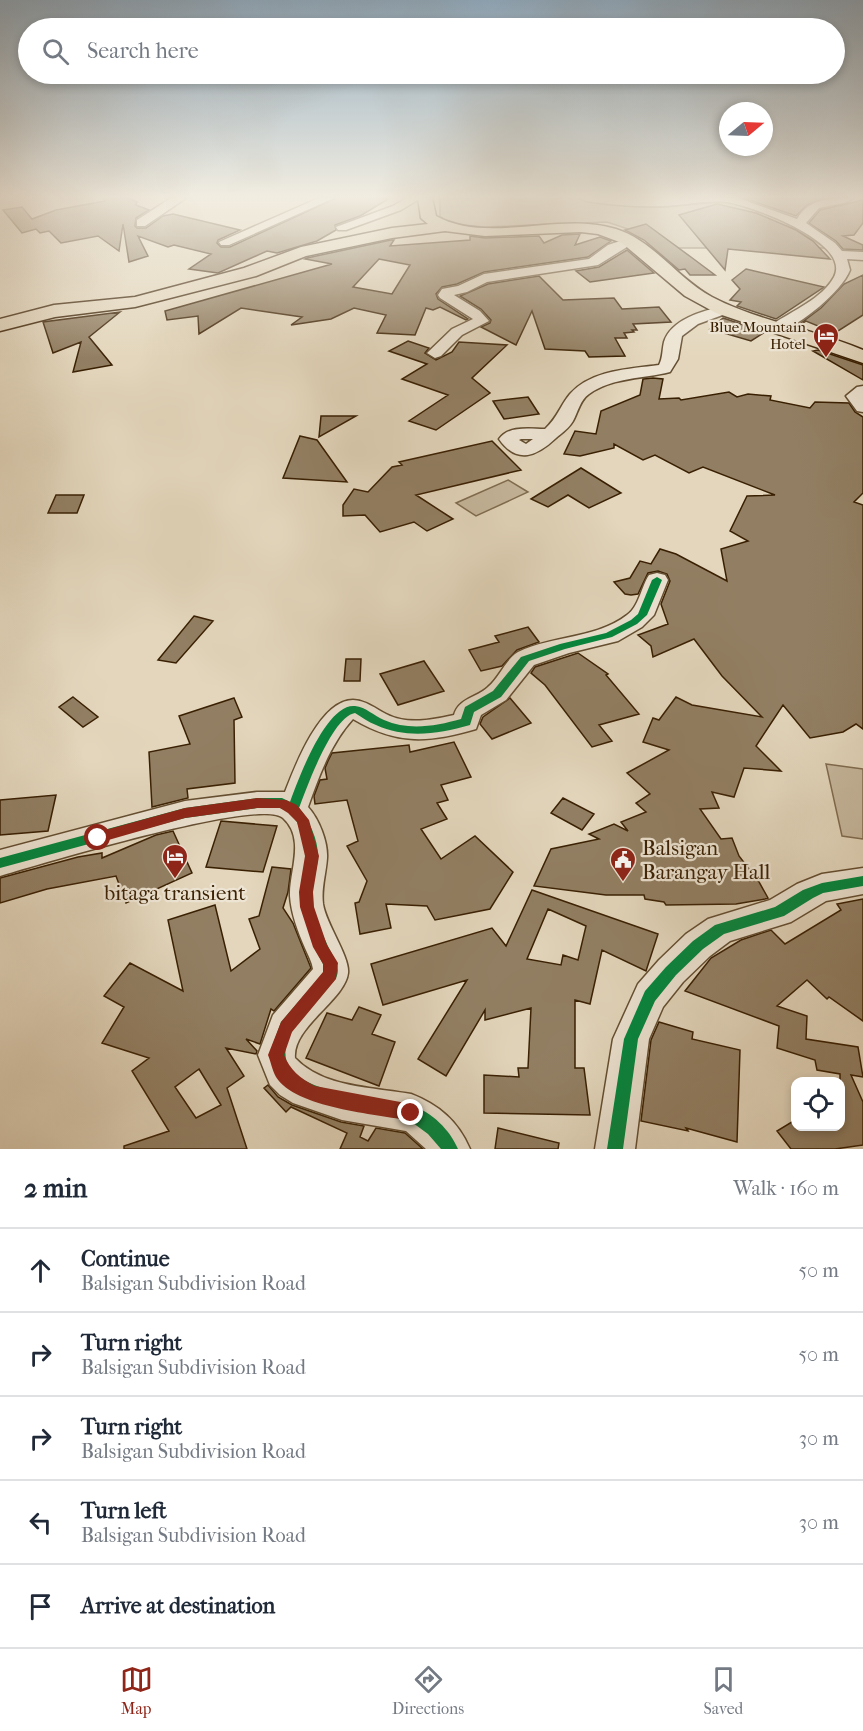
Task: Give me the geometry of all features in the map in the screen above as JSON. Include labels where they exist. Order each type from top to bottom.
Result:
[{"type":"main road","points":[[0,325],[54,311],[135,302],[250,272],[303,252]]},
{"type":"main road","points":[[641,252],[701,298],[723,310],[820,339],[863,357]]},
{"type":"street","points":[[435,353],[457,332],[482,321],[478,315],[453,302],[445,295],[447,292],[462,289],[484,278],[593,262],[606,252]]},
{"type":"street","points":[[778,327],[828,291],[843,269],[841,255],[838,252]]},
{"type":"street","points":[[841,255],[863,256]]},
{"type":"street","points":[[549,434],[564,421],[574,400],[583,390],[614,376],[664,369],[672,358],[672,340],[680,328],[723,310]]},
{"type":"street","points":[[863,391],[855,396],[863,407]]},
{"type":"street","points":[[293,809],[301,784],[324,738],[337,717],[346,710],[353,709],[384,724],[419,732],[466,722],[469,710],[497,694],[525,659],[555,648],[609,635],[634,622],[642,615],[657,580]]},
{"type":"street","points":[[0,862],[185,813],[257,803],[282,803],[293,809],[302,820],[308,836],[312,856],[306,892],[307,907],[321,947],[330,963],[331,974],[286,1028],[276,1055],[283,1072],[296,1085],[312,1094],[411,1113],[425,1119],[438,1131],[450,1149]]},
{"type":"street","points":[[615,1149],[630,1039],[650,996],[671,971],[698,945],[720,929],[779,912],[822,888],[863,881]]},
{"type":"shaded area","points":[[508,480],[528,492],[476,516],[456,503]]},
{"type":"shaded area","points":[[826,764],[863,769],[863,839],[842,836]]},
{"type":"building","points":[[127,252],[146,252],[148,256],[129,262]]},
{"type":"building","points":[[201,252],[266,252],[218,273],[189,269],[211,254]]},
{"type":"building","points":[[337,252],[596,252],[588,257],[484,272],[457,284],[442,287],[436,294],[438,299],[468,319],[440,307],[433,310],[426,308],[415,335],[377,333],[386,315],[354,308],[331,319],[291,325],[302,317],[241,308],[199,334],[198,316],[167,320],[165,311],[332,264],[305,259]],"holes":[[[379,259],[410,265],[392,294],[353,287]]]},
{"type":"building","points":[[624,252],[629,252],[654,273],[590,282],[576,271],[599,267]]},
{"type":"building","points":[[658,252],[683,252],[715,275],[690,275],[685,269],[679,270]]},
{"type":"building","points":[[710,252],[728,252],[725,270]]},
{"type":"building","points":[[755,252],[823,252],[830,259]]},
{"type":"building","points":[[746,269],[824,287],[776,319],[737,306],[741,302],[730,300],[740,289],[732,280]]},
{"type":"building","points":[[863,275],[863,315],[835,333],[806,321],[797,326],[821,308],[844,284]]},
{"type":"building","points":[[539,276],[563,300],[614,298],[622,309],[659,307],[671,322],[633,324],[637,330],[624,333],[627,338],[615,338],[625,356],[589,357],[585,351],[545,349],[532,311],[516,345],[481,327],[490,323],[491,320],[481,309],[460,296],[488,284]]},
{"type":"building","points":[[120,312],[89,337],[112,365],[73,372],[81,342],[53,353],[43,322]]},
{"type":"building","points":[[723,318],[765,332],[751,341],[710,329]]},
{"type":"building","points":[[408,341],[429,348],[425,353],[436,360],[452,352],[459,342],[507,345],[472,378],[490,393],[436,430],[409,421],[448,395],[402,379],[427,364],[389,351]]},
{"type":"building","points":[[818,350],[863,365],[863,380],[813,351]]},
{"type":"building","points":[[643,379],[663,379],[659,399],[679,398],[681,400],[729,392],[737,397],[748,394],[771,396],[770,400],[810,408],[815,402],[849,403],[855,412],[863,417],[863,493],[854,502],[863,505],[863,729],[856,724],[843,732],[810,738],[783,705],[756,746],[781,771],[744,768],[734,797],[712,792],[719,808],[700,809],[721,839],[732,838],[739,856],[754,873],[768,898],[765,899],[736,904],[666,905],[664,902],[645,899],[644,895],[606,895],[534,886],[551,849],[599,839],[589,834],[614,824],[628,831],[621,822],[646,812],[636,803],[650,794],[627,773],[669,750],[643,742],[653,718],[659,720],[676,697],[692,705],[762,717],[722,676],[694,639],[653,657],[651,646],[638,635],[668,624],[661,604],[670,581],[667,574],[658,571],[648,573],[638,594],[625,594],[614,582],[630,578],[640,561],[651,564],[660,549],[676,554],[727,581],[721,549],[748,541],[730,531],[747,496],[775,495],[703,467],[689,473],[655,455],[643,460],[614,444],[614,448],[580,456],[564,454],[575,431],[596,434],[601,411],[640,395]]},
{"type":"building","points":[[528,397],[539,414],[504,419],[493,401]]},
{"type":"building","points":[[321,416],[356,416],[319,437]]},
{"type":"building","points":[[300,436],[317,440],[347,482],[283,478]]},
{"type":"building","points":[[492,441],[521,470],[416,495],[453,519],[427,531],[414,522],[380,532],[365,515],[343,516],[343,505],[354,489],[368,492],[392,467],[402,465],[399,462]]},
{"type":"building","points":[[581,468],[621,493],[589,508],[568,495],[548,507],[531,499]]},
{"type":"building","points":[[56,495],[84,495],[77,513],[48,513]]},
{"type":"building","points":[[194,616],[213,621],[176,663],[158,660]]},
{"type":"building","points":[[528,627],[539,642],[517,650],[502,666],[481,671],[469,650],[499,642],[495,636]]},
{"type":"building","points":[[578,653],[608,674],[606,675],[639,714],[599,725],[612,741],[592,747],[545,685],[531,673],[535,667]]},
{"type":"building","points":[[346,659],[361,659],[360,681],[344,681]]},
{"type":"building","points":[[424,661],[444,691],[398,705],[380,674]]},
{"type":"building","points":[[73,697],[98,717],[83,727],[59,707]]},
{"type":"building","points":[[234,698],[242,717],[234,720],[235,783],[187,789],[188,798],[152,807],[149,752],[190,744],[179,716]]},
{"type":"building","points":[[510,698],[531,723],[492,739],[480,724],[483,717]]},
{"type":"building","points":[[454,742],[471,777],[441,785],[448,800],[437,803],[447,819],[421,829],[441,859],[475,836],[513,872],[490,909],[435,920],[427,906],[386,904],[391,928],[360,934],[355,903],[359,902],[367,881],[347,846],[358,841],[347,800],[315,804],[314,796],[320,780],[327,779],[325,768],[328,761],[332,753],[409,745],[410,752]]},
{"type":"building","points":[[56,795],[48,831],[0,835],[0,800]]},
{"type":"building","points":[[563,798],[594,814],[582,830],[551,813]]},
{"type":"building","points":[[221,821],[277,826],[263,872],[206,867]]},
{"type":"building","points":[[173,831],[192,873],[126,903],[116,876],[47,889],[0,903],[0,878],[78,857],[102,853],[102,858],[156,835]]},
{"type":"building","points":[[272,867],[291,869],[283,908],[293,923],[311,968],[274,1011],[271,1009],[260,1044],[246,1039],[257,1051],[256,1054],[226,1048],[244,1076],[227,1088],[247,1149],[124,1149],[124,1146],[169,1131],[132,1071],[149,1058],[102,1043],[124,1007],[104,996],[130,963],[183,991],[168,920],[215,905],[231,971],[260,949],[249,919],[259,916]],"holes":[[[199,1069],[221,1105],[196,1118],[175,1087]]]},
{"type":"building","points":[[532,890],[658,934],[646,971],[602,950],[590,1004],[575,1000],[575,1068],[584,1068],[590,1115],[484,1113],[484,1075],[519,1077],[518,1068],[528,1068],[531,1008],[485,1020],[485,1010],[446,1076],[418,1059],[467,980],[383,1005],[371,964],[492,928],[506,946]],"holes":[[[548,909],[586,926],[578,960],[563,955],[561,965],[527,959]]]},
{"type":"building","points":[[863,899],[863,1021],[829,997],[827,999],[807,980],[777,1006],[807,1016],[806,1039],[858,1047],[863,1077],[851,1075],[863,1102],[863,1145],[835,1149],[791,1149],[777,1131],[791,1122],[791,1131],[845,1131],[845,1077],[817,1070],[815,1060],[777,1048],[779,1026],[685,991],[711,958],[741,940],[771,930],[785,944],[841,910],[837,904]]},
{"type":"building","points":[[359,1007],[381,1015],[372,1034],[395,1042],[379,1086],[306,1058],[327,1013],[352,1020]]},
{"type":"building","points":[[659,1022],[693,1032],[692,1039],[740,1050],[737,1142],[686,1128],[688,1131],[641,1121],[651,1040]]},
{"type":"building","points":[[268,1085],[278,1097],[292,1105],[341,1122],[364,1126],[360,1137],[368,1141],[376,1128],[405,1133],[423,1149],[340,1149],[347,1133],[291,1107],[286,1112],[264,1088]]},
{"type":"building","points":[[498,1128],[559,1143],[558,1149],[495,1149]]},
{"type":"cycle path","points":[[293,809],[317,752],[326,735],[344,712],[356,709],[381,723],[413,731],[466,722],[469,710],[497,694],[525,659],[563,646],[609,635],[634,622],[642,615],[657,580]]},
{"type":"cycle path","points":[[0,863],[185,813],[257,803],[282,803],[293,809],[302,820],[308,836],[312,856],[306,892],[307,907],[321,947],[330,963],[331,974],[286,1027],[276,1055],[281,1068],[293,1082],[324,1096],[411,1113],[433,1128],[450,1149]]},
{"type":"cycle path","points":[[615,1149],[631,1039],[650,996],[671,971],[698,945],[720,929],[779,912],[822,888],[863,881]]},
{"type":"place","name":"Blue Mountain Hotel","points":[[826,359]]},
{"type":"place","name":"bitaga transient","points":[[175,880]]},
{"type":"place","name":"Balsigan Barangay Hall","points":[[623,883]]},
{"type":"route","points":[[98,838],[129,827],[185,813],[257,803],[282,803],[293,809],[302,820],[308,836],[312,856],[306,892],[307,907],[321,947],[330,963],[331,974],[286,1028],[276,1055],[283,1072],[296,1085],[312,1094],[411,1113]]}]
